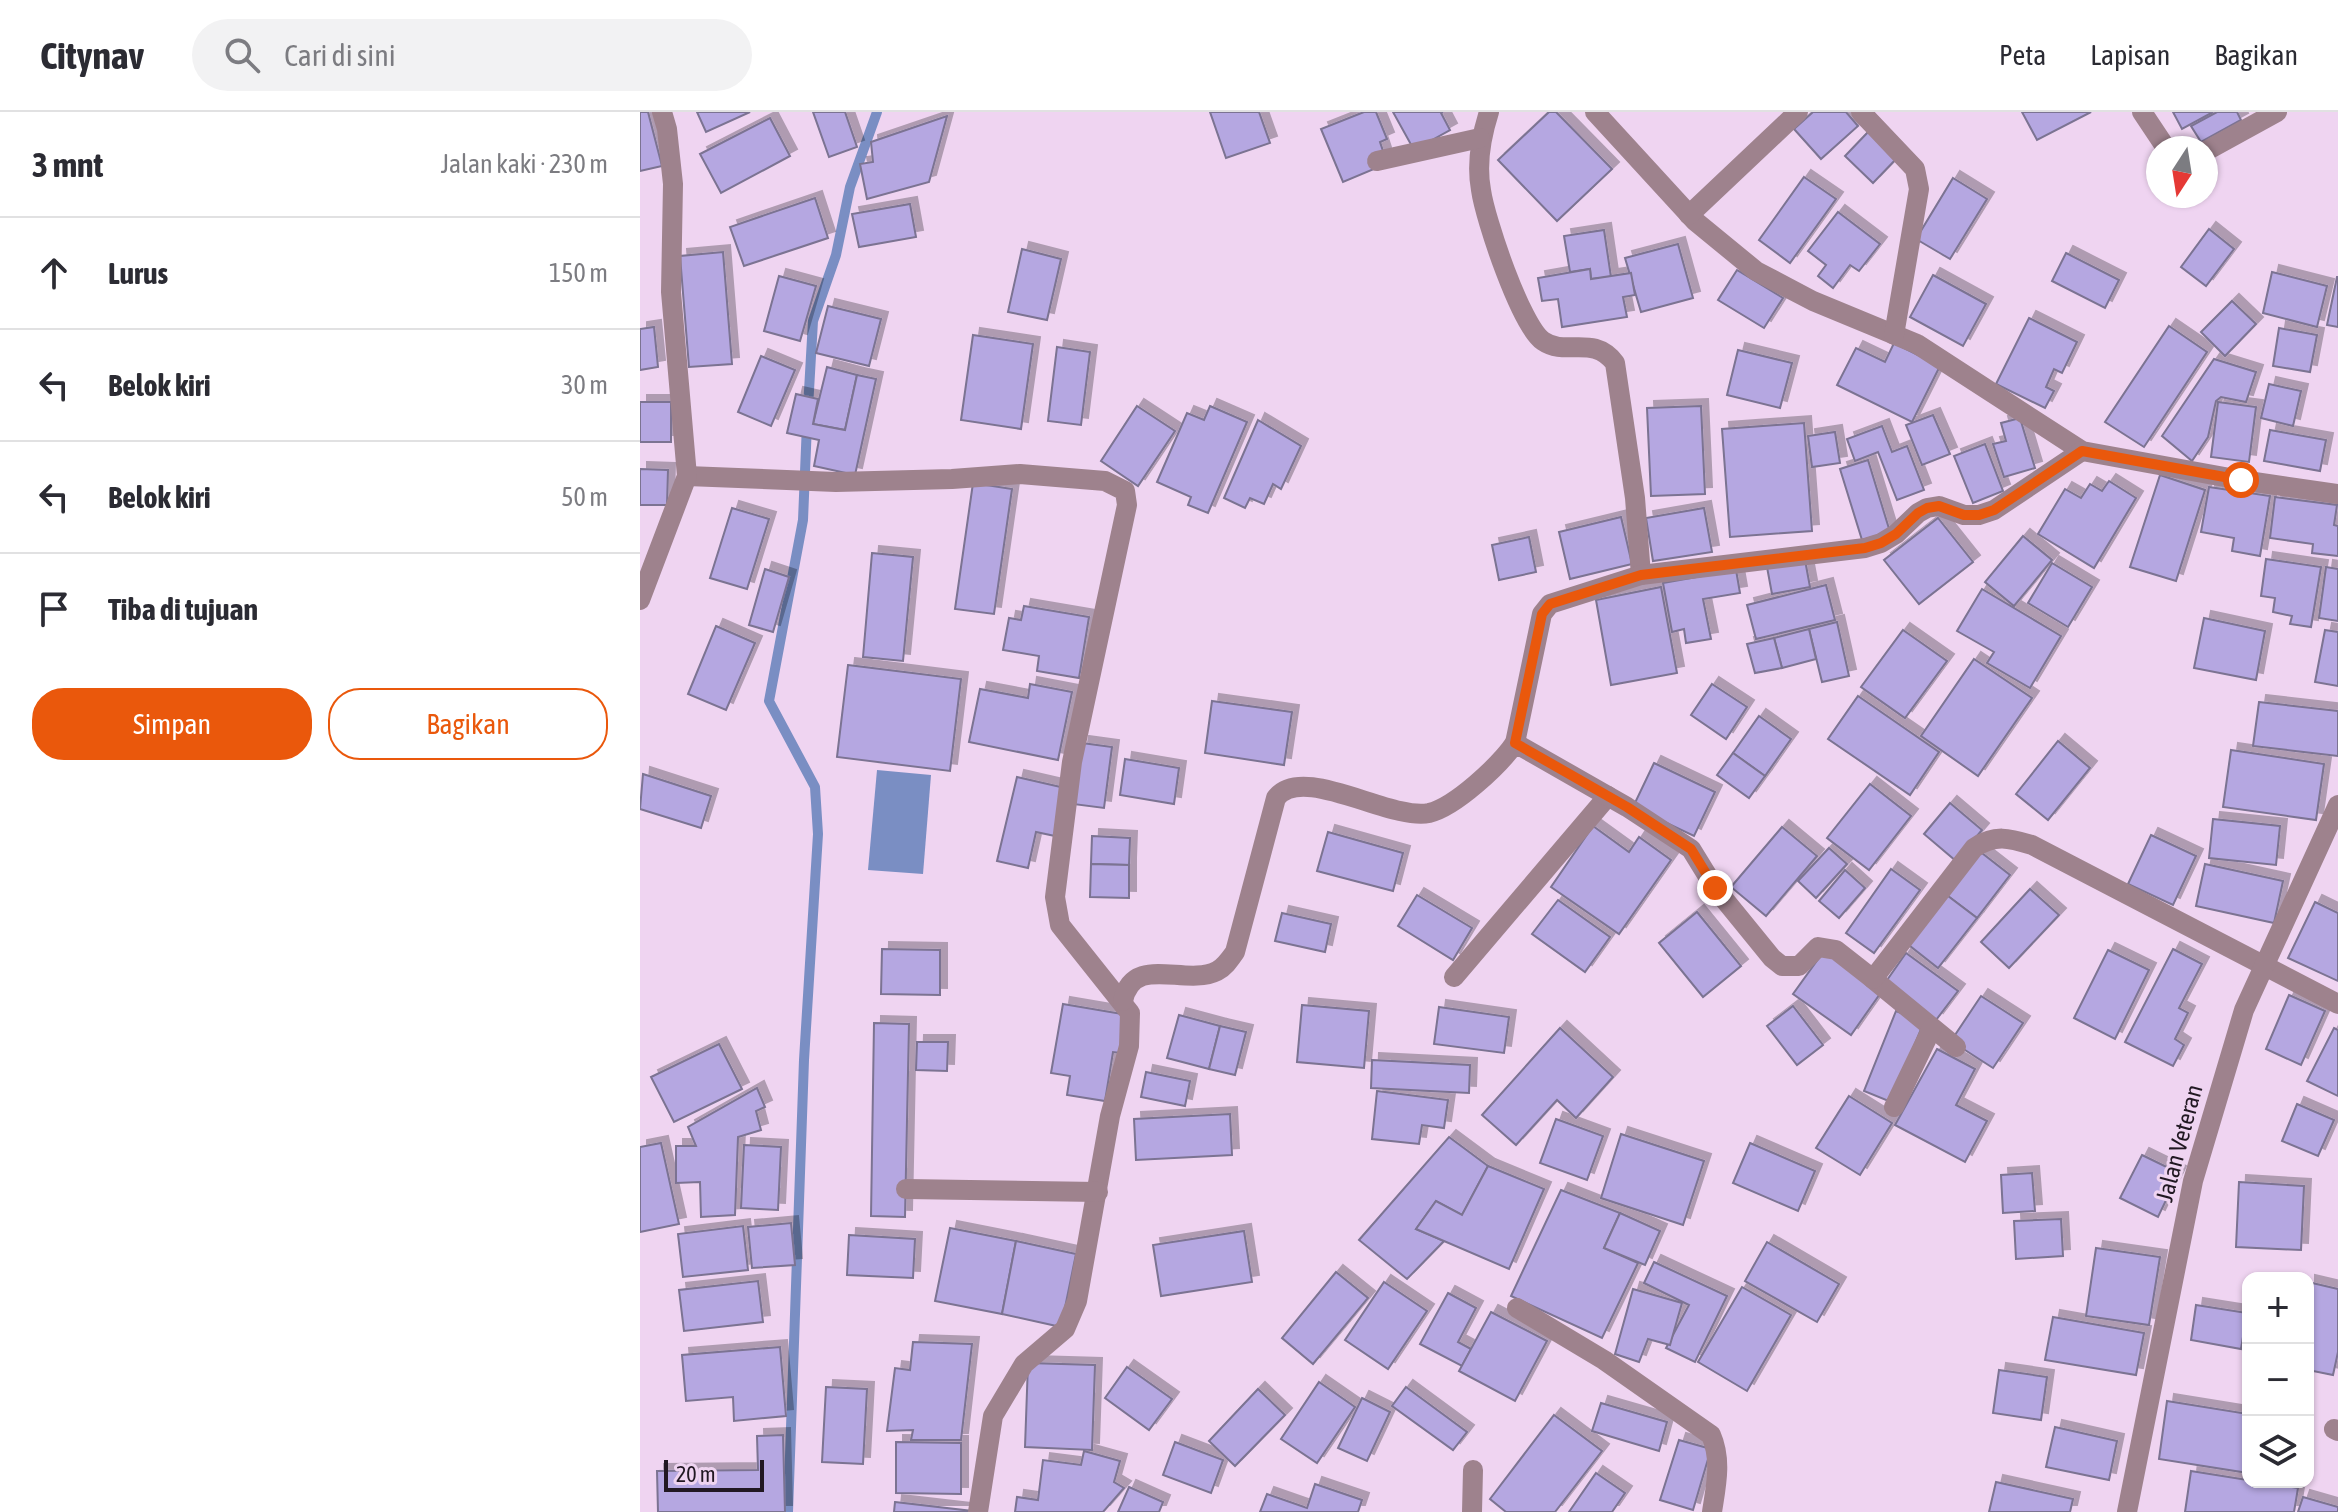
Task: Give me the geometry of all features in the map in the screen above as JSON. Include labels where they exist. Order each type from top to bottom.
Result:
[{"type":"street","points":[[640,600],[687,476],[671,292],[673,184],[662,112]]},
{"type":"street","points":[[1489,112],[1480,138],[1480,189],[1496,246],[1529,327],[1547,344],[1599,349],[1608,353],[1615,363],[1635,498],[1641,575]]},
{"type":"street","points":[[1595,112],[1689,215],[1756,271],[1813,301],[1917,344],[2082,451],[2338,494]]},
{"type":"street","points":[[1861,112],[1915,169],[1919,189],[1894,335]]},
{"type":"street","points":[[2142,112],[2158,136]]},
{"type":"street","points":[[2218,144],[2277,112]]},
{"type":"street","points":[[1689,215],[1791,114]]},
{"type":"street","points":[[1377,161],[1480,138]]},
{"type":"street","points":[[1123,1001],[1127,985],[1139,976],[1205,974],[1218,971],[1227,963],[1235,952],[1276,798],[1286,787],[1296,785],[1321,789],[1411,813],[1427,813],[1447,807],[1505,755],[1515,743],[1542,614],[1550,604],[1641,575],[1865,548],[1881,543],[1927,508],[1939,506],[1964,515],[1979,515],[1994,510],[2082,451]]},
{"type":"street","points":[[687,476],[836,482],[1020,474],[1105,481],[1125,491],[1127,505],[1072,762],[1055,897],[1060,925],[1130,1013],[1129,1046],[1110,1116],[1077,1301],[1057,1338],[1024,1364],[993,1416],[978,1512]]},
{"type":"street","points":[[1515,743],[1608,796],[1691,849],[1715,888],[1782,966],[1799,966],[1818,947],[1829,947],[1956,1047]]},
{"type":"street","points":[[1454,977],[1608,796]]},
{"type":"street","name":"Jalan Veteran","points":[[2127,1512],[2193,1181],[2244,1010],[2269,970],[2338,805]]},
{"type":"street","points":[[1873,979],[1974,848],[1986,840],[2001,837],[2032,845],[2338,1004]]},
{"type":"street","points":[[1894,1107],[1932,1028]]},
{"type":"street","points":[[906,1189],[1098,1192]]},
{"type":"street","points":[[1517,1308],[1604,1360],[1711,1435],[1717,1448],[1712,1512]]},
{"type":"street","points":[[1472,1512],[1473,1470]]},
{"type":"water","points":[[877,770],[931,775],[923,874],[868,870]]},
{"type":"building","points":[[640,112],[648,112],[662,166],[640,171]]},
{"type":"building","points":[[697,112],[750,112],[706,132]]},
{"type":"building","points":[[813,112],[845,112],[857,147],[829,157]]},
{"type":"building","points":[[1210,112],[1259,112],[1270,143],[1226,158]]},
{"type":"building","points":[[1364,112],[1376,112],[1387,139],[1380,142],[1384,154],[1374,169],[1343,182],[1321,129]]},
{"type":"building","points":[[1393,112],[1443,112],[1450,130],[1414,150]]},
{"type":"building","points":[[1549,112],[1556,112],[1612,169],[1557,221],[1498,160]]},
{"type":"building","points":[[1813,112],[1846,112],[1858,126],[1821,159],[1794,129]]},
{"type":"building","points":[[2022,112],[2091,112],[2037,140]]},
{"type":"building","points":[[2173,112],[2213,112],[2182,129]]},
{"type":"building","points":[[2217,112],[2237,112],[2241,120],[2212,136],[2197,136],[2191,126]]},
{"type":"building","points":[[947,116],[929,182],[867,199],[860,164],[873,162],[871,142]]},
{"type":"building","points":[[770,118],[790,156],[721,193],[700,154]]},
{"type":"building","points":[[1870,130],[1899,156],[1873,183],[1845,156]]},
{"type":"building","points":[[1804,177],[1836,199],[1790,263],[1759,240]]},
{"type":"building","points":[[1953,178],[1987,199],[1950,259],[1916,239]]},
{"type":"building","points":[[815,198],[828,238],[744,266],[730,227]]},
{"type":"building","points":[[910,204],[916,237],[859,247],[852,214]]},
{"type":"building","points":[[1838,212],[1880,244],[1859,271],[1850,265],[1833,288],[1818,276],[1826,265],[1808,251]]},
{"type":"building","points":[[2209,229],[2234,249],[2206,286],[2181,267]]},
{"type":"building","points":[[1604,230],[1611,277],[1591,279],[1590,269],[1570,272],[1564,236]]},
{"type":"building","points":[[1678,244],[1693,298],[1641,312],[1625,258]]},
{"type":"building","points":[[1022,249],[1061,259],[1047,320],[1008,312]]},
{"type":"building","points":[[723,252],[732,364],[689,367],[680,256]]},
{"type":"building","points":[[2066,253],[2119,280],[2105,308],[2052,281]]},
{"type":"building","points":[[1590,269],[1591,279],[1631,273],[1635,295],[1623,297],[1627,317],[1562,327],[1558,299],[1542,301],[1538,278]]},
{"type":"building","points":[[1737,270],[1783,298],[1764,328],[1718,300]]},
{"type":"building","points":[[2272,272],[2327,286],[2317,327],[2263,313]]},
{"type":"building","points":[[1933,275],[1986,304],[1963,346],[1910,317]]},
{"type":"building","points":[[779,276],[816,286],[800,341],[764,331]]},
{"type":"building","points":[[2338,277],[2338,327],[2327,325]]},
{"type":"building","points":[[2232,301],[2256,324],[2225,356],[2201,332]]},
{"type":"building","points":[[828,306],[881,319],[869,366],[816,353]]},
{"type":"building","points":[[2029,318],[2077,342],[2062,373],[2054,369],[2046,387],[2054,391],[2045,408],[1996,384]]},
{"type":"building","points":[[2169,326],[2207,352],[2144,447],[2105,422]]},
{"type":"building","points":[[654,327],[658,367],[640,370],[640,329]]},
{"type":"building","points":[[2279,328],[2317,335],[2310,372],[2273,366]]},
{"type":"building","points":[[973,335],[1033,344],[1021,429],[961,420]]},
{"type":"building","points":[[1894,343],[1940,366],[1912,422],[1837,385],[1856,348],[1885,362]]},
{"type":"building","points":[[1057,347],[1090,352],[1081,425],[1048,421]]},
{"type":"building","points":[[1738,350],[1792,363],[1780,408],[1727,395]]},
{"type":"building","points":[[761,356],[795,370],[771,426],[738,412]]},
{"type":"building","points":[[2214,359],[2256,372],[2246,402],[2221,397],[2216,401],[2208,437],[2192,461],[2162,436]]},
{"type":"building","points":[[827,367],[857,375],[845,430],[813,424]]},
{"type":"building","points":[[857,375],[876,379],[855,475],[814,466],[819,440],[787,433],[796,394],[818,399],[813,424],[845,430]]},
{"type":"building","points":[[2269,384],[2301,391],[2293,426],[2261,418]]},
{"type":"building","points":[[640,402],[671,402],[671,442],[640,442]]},
{"type":"building","points":[[2218,402],[2256,407],[2249,462],[2211,457]]},
{"type":"building","points":[[1137,406],[1175,431],[1138,486],[1101,461]]},
{"type":"building","points":[[1210,406],[1247,422],[1208,513],[1188,505],[1191,497],[1157,482],[1187,413],[1204,420]]},
{"type":"building","points":[[1701,406],[1705,494],[1651,496],[1647,408]]},
{"type":"building","points":[[1933,415],[1950,454],[1922,465],[1906,425]]},
{"type":"building","points":[[2020,418],[2035,468],[2004,477],[1993,444],[2006,441],[2001,423]]},
{"type":"building","points":[[1258,420],[1301,446],[1281,489],[1273,484],[1264,504],[1250,498],[1245,508],[1224,498]]},
{"type":"building","points":[[1804,423],[1812,531],[1730,537],[1722,429]]},
{"type":"building","points":[[1882,426],[1892,452],[1907,446],[1924,490],[1897,500],[1878,452],[1855,461],[1847,439]]},
{"type":"building","points":[[2270,430],[2326,440],[2320,471],[2264,461]]},
{"type":"building","points":[[1835,432],[1840,463],[1812,467],[1808,436]]},
{"type":"building","points":[[1985,444],[2003,491],[1973,503],[1954,456]]},
{"type":"building","points":[[1868,460],[1890,532],[1862,540],[1840,469]]},
{"type":"building","points":[[640,469],[668,470],[667,505],[640,505]]},
{"type":"building","points":[[2160,475],[2205,490],[2176,581],[2130,567]]},
{"type":"building","points":[[2109,481],[2136,498],[2094,568],[2038,534],[2065,489],[2081,498],[2090,484],[2102,491]]},
{"type":"building","points":[[973,483],[1012,489],[994,614],[955,609]]},
{"type":"building","points":[[2209,487],[2270,496],[2260,556],[2232,551],[2234,538],[2201,532]]},
{"type":"building","points":[[2275,497],[2337,505],[2334,525],[2338,526],[2338,556],[2312,553],[2313,544],[2270,538]]},
{"type":"building","points":[[732,508],[769,519],[747,589],[710,578]]},
{"type":"building","points":[[1704,508],[1712,552],[1653,561],[1646,518]]},
{"type":"building","points":[[1621,517],[1632,564],[1570,579],[1559,532]]},
{"type":"building","points":[[1938,518],[1973,562],[1919,604],[1884,560]]},
{"type":"building","points":[[2023,536],[2052,560],[2014,606],[1985,582]]},
{"type":"building","points":[[1529,537],[1536,572],[1499,580],[1492,545]]},
{"type":"building","points":[[872,553],[913,557],[903,661],[863,657]]},
{"type":"building","points":[[2266,559],[2321,567],[2311,627],[2290,624],[2292,616],[2273,612],[2275,598],[2261,596]]},
{"type":"building","points":[[1805,560],[1810,587],[1772,594],[1767,567]]},
{"type":"building","points":[[2052,563],[2092,587],[2068,627],[2028,603]]},
{"type":"building","points":[[2326,567],[2338,569],[2338,621],[2319,618]]},
{"type":"building","points":[[765,569],[789,577],[773,632],[749,625]]},
{"type":"building","points":[[1736,570],[1740,593],[1703,599],[1711,639],[1686,643],[1684,629],[1672,632],[1663,583]]},
{"type":"building","points":[[1826,585],[1835,620],[1756,639],[1747,605]]},
{"type":"building","points":[[1661,587],[1677,673],[1611,685],[1596,600]]},
{"type":"building","points":[[1982,589],[2061,636],[2030,688],[1987,663],[1994,652],[1957,631]]},
{"type":"building","points":[[1024,606],[1089,617],[1079,678],[1037,671],[1039,656],[1003,650],[1009,618],[1021,620]]},
{"type":"building","points":[[2204,618],[2265,631],[2256,680],[2194,668]]},
{"type":"building","points":[[1837,622],[1849,676],[1822,682],[1809,629]]},
{"type":"building","points":[[716,626],[755,643],[726,710],[688,694]]},
{"type":"building","points":[[1809,629],[1816,659],[1782,668],[1774,638]]},
{"type":"building","points":[[1903,630],[1947,661],[1905,718],[1861,687]]},
{"type":"building","points":[[2325,630],[2338,632],[2338,686],[2315,682]]},
{"type":"building","points":[[1774,638],[1782,668],[1755,673],[1747,644]]},
{"type":"building","points":[[1974,659],[2032,698],[1978,776],[1921,736]]},
{"type":"building","points":[[848,665],[961,679],[950,771],[837,757]]},
{"type":"building","points":[[1030,684],[1072,692],[1058,760],[969,742],[980,689],[1028,698]]},
{"type":"building","points":[[1712,684],[1747,707],[1726,739],[1691,715]]},
{"type":"building","points":[[1858,696],[1939,752],[1910,795],[1828,739]]},
{"type":"building","points":[[1212,701],[1292,712],[1284,765],[1205,753]]},
{"type":"building","points":[[2259,702],[2338,711],[2338,756],[2253,746]]},
{"type":"building","points":[[1759,716],[1791,739],[1765,776],[1733,753]]},
{"type":"building","points":[[2058,741],[2090,768],[2048,820],[2016,794]]},
{"type":"building","points":[[1082,743],[1112,747],[1104,808],[1073,804]]},
{"type":"building","points":[[2231,750],[2324,764],[2316,820],[2223,807]]},
{"type":"building","points":[[1733,753],[1765,776],[1749,798],[1717,775]]},
{"type":"building","points":[[1125,759],[1179,768],[1174,804],[1120,795]]},
{"type":"building","points":[[1654,763],[1715,792],[1694,836],[1633,807]]},
{"type":"building","points":[[643,774],[711,796],[701,828],[640,809]]},
{"type":"building","points":[[1017,777],[1065,788],[1055,836],[1036,832],[1028,868],[997,861]]},
{"type":"building","points":[[1870,784],[1911,816],[1869,870],[1827,838]]},
{"type":"building","points":[[1950,803],[1982,830],[1956,861],[1924,834]]},
{"type":"building","points":[[2213,819],[2280,826],[2276,865],[2209,858]]},
{"type":"building","points":[[1593,826],[1629,852],[1639,837],[1671,860],[1619,934],[1551,887]]},
{"type":"building","points":[[1782,827],[1817,856],[1766,916],[1731,887]]},
{"type":"building","points":[[1328,832],[1403,853],[1393,891],[1317,871]]},
{"type":"building","points":[[2151,835],[2196,856],[2173,905],[2128,884]]},
{"type":"building","points":[[1092,836],[1130,838],[1129,865],[1091,864]]},
{"type":"building","points":[[1829,848],[1847,864],[1816,898],[1798,881]]},
{"type":"building","points":[[1978,850],[2010,875],[1977,918],[1944,893]]},
{"type":"building","points":[[1091,864],[1129,865],[1129,898],[1090,897]]},
{"type":"building","points":[[2205,864],[2283,881],[2274,923],[2196,906]]},
{"type":"building","points":[[1891,869],[1920,890],[1874,953],[1846,933]]},
{"type":"building","points":[[1845,870],[1865,888],[1839,918],[1819,901]]},
{"type":"building","points":[[2030,889],[2059,915],[2009,968],[1981,942]]},
{"type":"building","points":[[1944,893],[1977,918],[1938,968],[1905,942]]},
{"type":"building","points":[[1417,895],[1472,928],[1453,960],[1398,926]]},
{"type":"building","points":[[1558,900],[1610,937],[1585,972],[1532,934]]},
{"type":"building","points":[[2315,902],[2338,913],[2338,981],[2288,958]]},
{"type":"building","points":[[1697,912],[1741,966],[1703,997],[1659,943]]},
{"type":"building","points":[[1282,913],[1331,924],[1325,952],[1275,941]]},
{"type":"building","points":[[882,949],[940,950],[940,995],[881,994]]},
{"type":"building","points":[[2173,949],[2202,964],[2179,1008],[2188,1013],[2175,1039],[2184,1045],[2173,1066],[2125,1042]]},
{"type":"building","points":[[2108,950],[2149,970],[2115,1039],[2074,1018]]},
{"type":"building","points":[[1824,951],[1882,991],[1851,1035],[1793,994]]},
{"type":"building","points":[[1906,953],[1958,991],[1936,1020],[1885,983]]},
{"type":"building","points":[[2289,995],[2325,1011],[2301,1065],[2266,1049]]},
{"type":"building","points":[[1981,996],[2023,1023],[1993,1068],[1951,1041]]},
{"type":"building","points":[[1063,1004],[1128,1015],[1121,1053],[1113,1052],[1105,1101],[1067,1095],[1070,1076],[1051,1073]]},
{"type":"building","points":[[1302,1005],[1369,1011],[1364,1068],[1297,1062]]},
{"type":"building","points":[[1793,1006],[1823,1045],[1797,1065],[1767,1026]]},
{"type":"building","points":[[1439,1007],[1509,1017],[1504,1053],[1434,1044]]},
{"type":"building","points":[[1896,1011],[1924,1022],[1891,1102],[1864,1091]]},
{"type":"building","points":[[1179,1015],[1220,1026],[1209,1069],[1167,1058]]},
{"type":"building","points":[[874,1023],[909,1024],[905,1217],[871,1216]]},
{"type":"building","points":[[1220,1026],[1246,1032],[1235,1075],[1209,1069]]},
{"type":"building","points":[[1560,1028],[1613,1077],[1576,1118],[1557,1100],[1516,1145],[1482,1115]]},
{"type":"building","points":[[2334,1028],[2338,1030],[2338,1096],[2307,1081]]},
{"type":"building","points":[[917,1042],[948,1042],[947,1071],[916,1070]]},
{"type":"building","points":[[719,1044],[742,1089],[674,1122],[651,1077]]},
{"type":"building","points":[[1937,1049],[1975,1069],[1956,1105],[1987,1121],[1965,1162],[1895,1125]]},
{"type":"building","points":[[1372,1060],[1470,1065],[1469,1093],[1371,1088]]},
{"type":"building","points":[[1146,1072],[1190,1081],[1185,1106],[1141,1097]]},
{"type":"building","points":[[757,1088],[765,1107],[756,1111],[761,1130],[738,1137],[735,1215],[701,1217],[700,1182],[676,1183],[676,1146],[696,1146],[688,1127]]},
{"type":"building","points":[[1377,1091],[1448,1100],[1444,1128],[1422,1125],[1419,1144],[1372,1139]]},
{"type":"building","points":[[1849,1096],[1892,1123],[1860,1175],[1816,1148]]},
{"type":"building","points":[[2297,1104],[2334,1120],[2318,1156],[2282,1141]]},
{"type":"building","points":[[1230,1114],[1232,1155],[1136,1160],[1134,1119]]},
{"type":"building","points":[[1556,1119],[1603,1136],[1587,1180],[1540,1163]]},
{"type":"building","points":[[1621,1134],[1704,1161],[1683,1225],[1601,1198]]},
{"type":"building","points":[[1449,1137],[1488,1166],[1462,1215],[1436,1201],[1416,1229],[1444,1241],[1407,1279],[1359,1240]]},
{"type":"building","points":[[661,1143],[679,1224],[640,1232],[640,1147]]},
{"type":"building","points":[[1750,1143],[1815,1171],[1798,1211],[1733,1183]]},
{"type":"building","points":[[744,1145],[781,1147],[778,1210],[741,1208]]},
{"type":"building","points":[[2142,1155],[2179,1173],[2158,1217],[2120,1198]]},
{"type":"building","points":[[1488,1166],[1544,1189],[1509,1269],[1416,1229],[1436,1201],[1462,1215]]},
{"type":"building","points":[[2032,1173],[2035,1211],[2003,1213],[2001,1175]]},
{"type":"building","points":[[2239,1182],[2304,1186],[2301,1250],[2236,1247]]},
{"type":"building","points":[[1561,1190],[1620,1213],[1604,1248],[1638,1263],[1602,1338],[1511,1296]]},
{"type":"building","points":[[1620,1213],[1660,1231],[1645,1265],[1604,1248]]},
{"type":"building","points":[[2061,1219],[2063,1256],[2016,1259],[2014,1221]]},
{"type":"building","points":[[791,1223],[795,1265],[752,1268],[748,1227]]},
{"type":"building","points":[[743,1226],[748,1270],[683,1277],[678,1234]]},
{"type":"building","points":[[950,1228],[1016,1241],[1002,1314],[935,1301]]},
{"type":"building","points":[[1244,1231],[1252,1282],[1161,1296],[1153,1245]]},
{"type":"building","points":[[849,1235],[915,1239],[913,1278],[847,1275]]},
{"type":"building","points":[[1016,1241],[1076,1254],[1061,1327],[1002,1314]]},
{"type":"building","points":[[1767,1242],[1839,1284],[1817,1322],[1745,1281]]},
{"type":"building","points":[[2096,1248],[2160,1257],[2149,1325],[2086,1316]]},
{"type":"building","points":[[1654,1262],[1727,1296],[1695,1362],[1666,1348],[1689,1305],[1644,1283]]},
{"type":"building","points":[[1336,1272],[1368,1298],[1313,1364],[1282,1338]]},
{"type":"building","points":[[758,1281],[763,1322],[684,1331],[679,1290]]},
{"type":"building","points":[[1384,1282],[1427,1311],[1388,1369],[1345,1340]]},
{"type":"building","points":[[2314,1283],[2338,1289],[2338,1352],[2333,1375],[2314,1371]]},
{"type":"building","points":[[1742,1287],[1791,1315],[1747,1391],[1698,1362]]},
{"type":"building","points":[[1633,1289],[1682,1303],[1670,1345],[1648,1339],[1639,1362],[1615,1354]]},
{"type":"building","points":[[1448,1293],[1476,1308],[1458,1342],[1471,1349],[1462,1366],[1420,1344]]},
{"type":"building","points":[[2196,1305],[2242,1312],[2241,1349],[2191,1340]]},
{"type":"building","points":[[1491,1312],[1547,1341],[1515,1401],[1459,1371]]},
{"type":"building","points":[[2053,1317],[2144,1333],[2136,1375],[2045,1360]]},
{"type":"building","points":[[913,1342],[972,1344],[961,1440],[911,1440],[913,1430],[887,1431],[895,1368],[910,1370]]},
{"type":"building","points":[[780,1347],[786,1416],[734,1421],[733,1397],[686,1401],[682,1355]]},
{"type":"building","points":[[1028,1363],[1095,1365],[1092,1450],[1025,1447]]},
{"type":"building","points":[[1127,1367],[1172,1399],[1149,1430],[1105,1398]]},
{"type":"building","points":[[1999,1370],[2047,1377],[2041,1420],[1993,1413]]},
{"type":"building","points":[[1319,1382],[1355,1407],[1317,1463],[1281,1439]]},
{"type":"building","points":[[826,1387],[867,1389],[863,1464],[822,1462]]},
{"type":"building","points":[[1406,1387],[1467,1432],[1453,1450],[1392,1406]]},
{"type":"building","points":[[1258,1389],[1285,1415],[1235,1466],[1209,1441]]},
{"type":"building","points":[[1362,1398],[1390,1412],[1367,1461],[1338,1448]]},
{"type":"building","points":[[2167,1401],[2242,1413],[2242,1472],[2159,1459]]},
{"type":"building","points":[[1601,1403],[1667,1422],[1659,1451],[1592,1431]]},
{"type":"building","points":[[1554,1415],[1602,1451],[1555,1512],[1506,1512],[1490,1499]]},
{"type":"building","points":[[2055,1427],[2117,1441],[2109,1480],[2046,1467]]},
{"type":"building","points":[[783,1435],[785,1512],[658,1512],[657,1471],[758,1470],[757,1436]]},
{"type":"building","points":[[1679,1440],[1711,1449],[1693,1510],[1660,1500]]},
{"type":"building","points":[[896,1442],[961,1443],[961,1494],[896,1493]]},
{"type":"building","points":[[1175,1442],[1223,1460],[1211,1493],[1163,1475]]},
{"type":"building","points":[[1084,1451],[1120,1461],[1114,1482],[1124,1488],[1103,1512],[1015,1512],[1017,1497],[1038,1500],[1043,1460],[1081,1465]]},
{"type":"building","points":[[2191,1471],[2242,1479],[2242,1488],[2298,1488],[2294,1512],[2185,1512]]},
{"type":"building","points":[[1596,1473],[1625,1493],[1612,1512],[1569,1512]]},
{"type":"building","points":[[1996,1482],[2073,1499],[2070,1512],[1989,1512]]},
{"type":"building","points":[[1315,1484],[1362,1500],[1358,1512],[1260,1512],[1267,1494],[1307,1508]]},
{"type":"building","points":[[1129,1487],[1163,1502],[1159,1512],[1118,1512]]},
{"type":"building","points":[[2303,1497],[2338,1507],[2338,1512],[2298,1512]]},
{"type":"building","points":[[895,1502],[972,1511],[972,1512],[894,1512]]},
{"type":"waterway","points":[[808,408],[813,321],[836,255],[850,187],[877,112]]},
{"type":"waterway","points":[[788,1512],[804,1060],[818,834],[815,787],[769,701],[803,520],[807,424]]},
{"type":"route","points":[[1715,888],[1691,849],[1627,807],[1515,743],[1542,614],[1550,604],[1641,575],[1865,548],[1896,534],[1927,508],[1939,506],[1964,515],[1979,515],[1994,510],[2082,451],[2241,480]]}]
